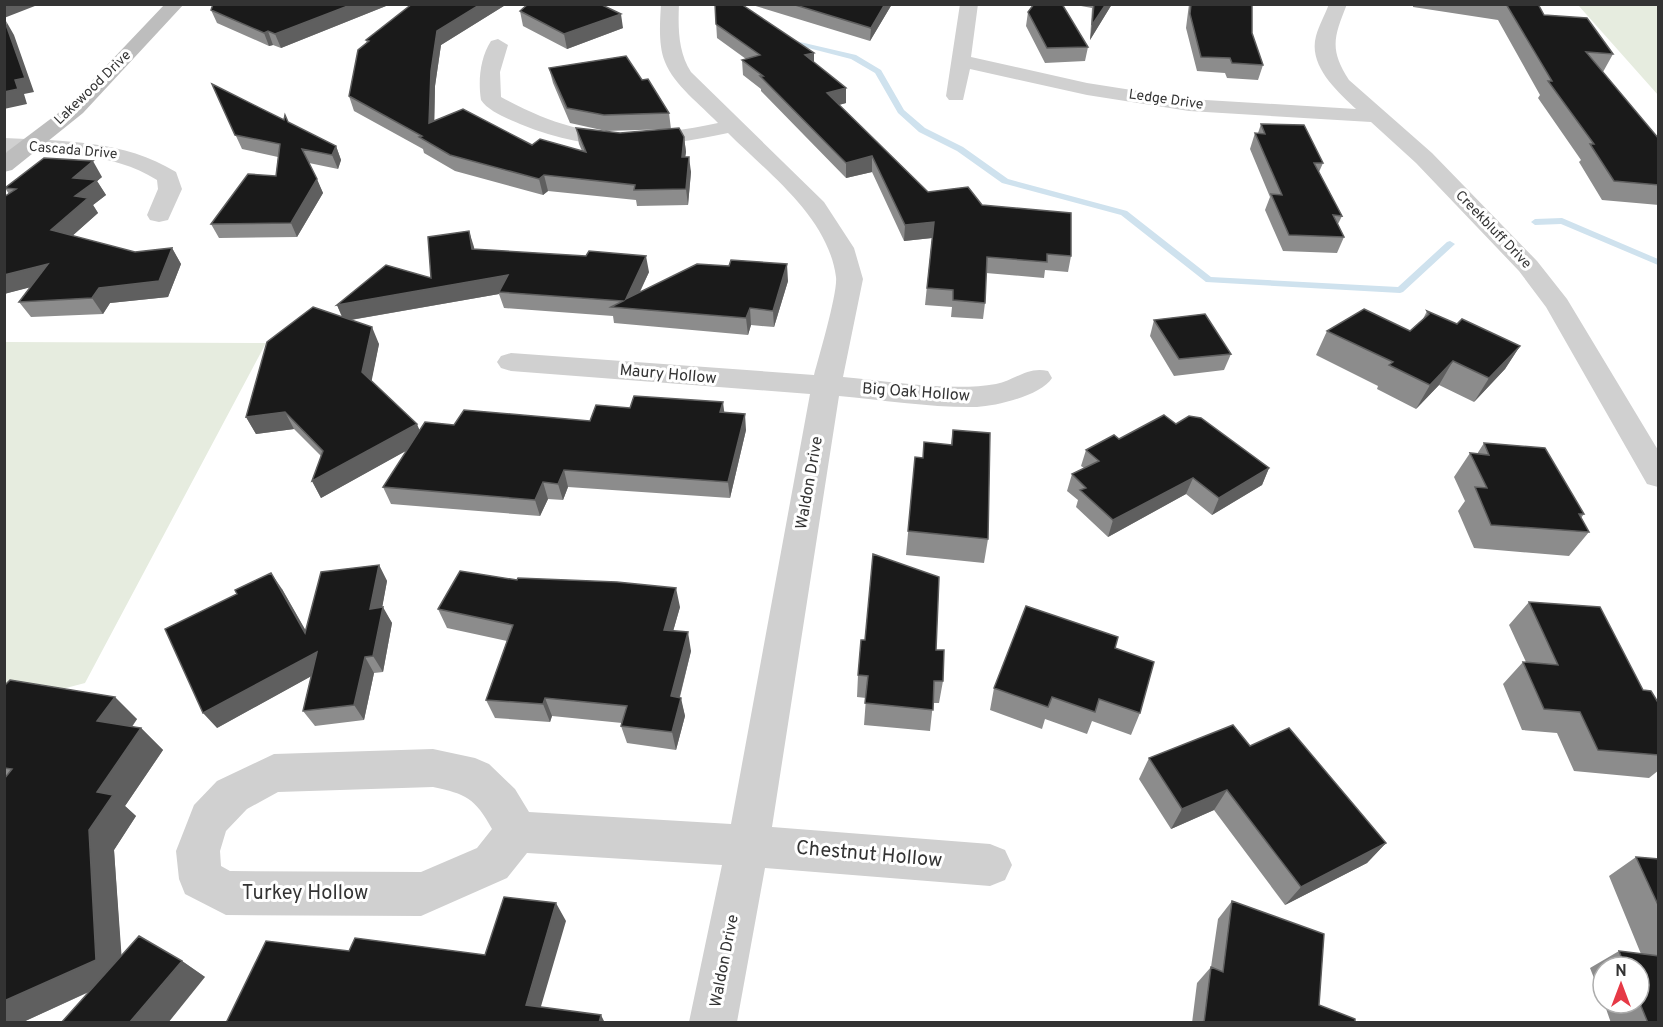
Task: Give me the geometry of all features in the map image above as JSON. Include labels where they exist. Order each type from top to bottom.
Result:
[{"type":"street","name":"Lakewood Drive","points":[[4,165],[90,96],[175,4]]},
{"type":"street","name":"Waldon Drive","points":[[670,4],[669,27],[674,61],[684,76],[816,207],[841,248],[850,279],[826,388],[748,846],[713,1023]]},
{"type":"street","points":[[956,96],[969,4]]},
{"type":"street","name":"Creekbluff Drive","points":[[1338,4],[1325,37],[1329,65],[1341,84],[1424,158],[1528,266],[1558,305],[1659,476]]},
{"type":"street","points":[[498,45],[490,68],[488,87],[491,100],[516,116],[552,131],[587,140],[630,142],[676,139],[733,126]]},
{"type":"street","name":"Ledge Drive","points":[[961,61],[1087,89],[1189,105],[1375,116]]},
{"type":"street","name":"Cascada Drive","points":[[4,145],[119,154],[152,164],[168,177],[170,189],[159,215]]},
{"type":"street","name":"Maury Hollow","points":[[511,362],[826,388]]},
{"type":"street","name":"Big Oak Hollow","points":[[826,388],[978,397],[1009,391],[1038,378]]},
{"type":"street","name":"Turkey Hollow","points":[[433,768],[475,777],[500,803],[517,832],[492,863],[421,894],[226,893],[201,879],[198,850],[209,819],[232,795],[274,773],[433,768]]},
{"type":"street","points":[[517,832],[748,846]]},
{"type":"street","name":"Chestnut Hollow","points":[[748,846],[990,865]]},
{"type":"shaded area","points":[[1578,5],[1658,5],[1658,95]]},
{"type":"shaded area","points":[[5,342],[266,343],[85,683],[5,704]]},
{"type":"building","points":[[213,4],[353,4],[275,34],[268,31],[264,33],[211,10]]},
{"type":"building","points":[[412,4],[481,4],[437,31],[431,71],[429,123],[463,109],[532,145],[540,139],[586,152],[576,128],[620,133],[679,128],[684,137],[682,157],[689,157],[686,189],[634,190],[635,185],[544,175],[539,179],[450,155],[419,137],[422,136],[349,96],[358,50],[369,41],[366,40]]},
{"type":"building","points":[[528,4],[600,4],[621,14],[564,34],[520,11]]},
{"type":"building","points":[[715,4],[741,4],[814,53],[805,55],[846,88],[827,93],[928,192],[968,187],[982,205],[1071,213],[1071,256],[1047,254],[1047,262],[987,257],[985,303],[953,300],[953,290],[927,288],[934,222],[905,225],[872,156],[846,163],[760,76],[763,76],[742,60],[760,55],[716,24]]},
{"type":"building","points":[[792,4],[885,4],[871,28]]},
{"type":"building","points":[[1034,4],[1062,4],[1088,47],[1047,48],[1028,12]]},
{"type":"building","points":[[1094,4],[1106,4],[1092,25]]},
{"type":"building","points":[[1191,4],[1252,4],[1252,33],[1263,65],[1232,63],[1230,58],[1201,57],[1190,14]]},
{"type":"building","points":[[1506,4],[1538,4],[1544,15],[1587,18],[1613,54],[1586,52],[1659,139],[1659,185],[1614,181],[1590,144],[1594,144],[1548,81],[1552,81]]},
{"type":"building","points":[[4,19],[25,78],[15,80],[18,89],[4,92]]},
{"type":"building","points":[[626,56],[642,80],[648,79],[669,113],[604,115],[567,108],[549,68]]},
{"type":"building","points":[[212,84],[284,120],[285,115],[288,122],[336,146],[332,155],[302,149],[317,179],[291,223],[211,224],[248,174],[276,176],[280,144],[235,135]]},
{"type":"building","points":[[1261,124],[1304,125],[1323,163],[1314,163],[1342,216],[1333,215],[1344,237],[1289,235],[1271,194],[1282,195],[1255,133],[1265,134]]},
{"type":"building","points":[[44,158],[93,161],[73,178],[97,180],[75,196],[88,198],[51,230],[135,252],[172,248],[159,281],[99,288],[92,298],[19,302],[48,264],[4,275],[4,197],[16,189],[5,188]]},
{"type":"building","points":[[469,231],[472,249],[586,256],[589,251],[646,256],[626,299],[697,264],[729,266],[731,260],[787,264],[773,311],[750,308],[746,318],[611,307],[623,301],[499,292],[508,275],[337,305],[386,265],[431,278],[428,237]]},
{"type":"building","points":[[313,307],[372,327],[362,372],[417,424],[312,481],[323,451],[285,412],[246,417],[267,342]]},
{"type":"building","points":[[1364,309],[1410,331],[1429,314],[1427,311],[1457,324],[1462,319],[1520,346],[1489,378],[1453,361],[1430,385],[1389,365],[1393,362],[1327,331]]},
{"type":"building","points":[[1205,314],[1231,354],[1179,359],[1154,320]]},
{"type":"building","points":[[634,396],[723,402],[720,412],[745,414],[728,482],[564,470],[558,484],[543,482],[535,500],[383,487],[425,422],[454,425],[464,410],[590,421],[596,405],[630,408]]},
{"type":"building","points":[[1164,415],[1176,424],[1189,416],[1201,418],[1269,468],[1219,498],[1193,478],[1113,520],[1080,490],[1086,488],[1072,474],[1099,461],[1086,450],[1114,435],[1119,439]]},
{"type":"building","points":[[953,430],[990,433],[988,539],[908,531],[915,457],[923,458],[924,442],[952,445]]},
{"type":"building","points":[[1484,443],[1545,448],[1584,514],[1579,514],[1589,532],[1491,525],[1475,487],[1487,488],[1470,453],[1489,455]]},
{"type":"building","points":[[873,554],[939,577],[936,650],[944,650],[943,681],[934,681],[933,710],[865,703],[868,676],[858,675],[861,640],[865,640]]},
{"type":"building","points":[[379,565],[370,609],[383,607],[373,656],[365,657],[354,705],[303,711],[317,652],[203,713],[165,629],[237,594],[235,590],[271,573],[305,633],[321,572]]},
{"type":"building","points":[[460,571],[517,580],[518,578],[617,582],[676,588],[664,630],[688,632],[671,696],[681,698],[672,732],[621,726],[627,706],[545,698],[543,704],[486,700],[513,625],[438,609]]},
{"type":"building","points":[[1529,602],[1600,607],[1643,690],[1651,691],[1659,704],[1659,755],[1598,750],[1580,712],[1544,709],[1523,662],[1558,665]]},
{"type":"building","points":[[1026,606],[1118,637],[1115,648],[1154,662],[1140,713],[1099,699],[1095,712],[1052,697],[1048,707],[994,688]]},
{"type":"building","points":[[10,680],[115,697],[97,721],[141,728],[97,792],[113,795],[89,830],[96,960],[4,1001],[4,779],[12,769],[4,768],[4,686]]},
{"type":"building","points":[[1233,725],[1250,746],[1289,728],[1386,843],[1301,887],[1227,790],[1182,809],[1149,758]]},
{"type":"building","points":[[1636,857],[1659,859],[1659,907]]},
{"type":"building","points":[[504,897],[556,903],[526,1005],[601,1015],[599,1023],[226,1023],[266,941],[349,951],[355,938],[485,955]]},
{"type":"building","points":[[1232,901],[1324,934],[1319,1005],[1355,1019],[1355,1023],[1204,1023],[1211,967],[1223,972]]},
{"type":"building","points":[[139,936],[182,961],[129,1023],[61,1023]]},
{"type":"building","points":[[1619,951],[1651,955],[1620,955]]},
{"type":"building","points":[[1651,955],[1659,956],[1659,1023],[1648,1023],[1645,1015],[1651,1015]]},
{"type":"waterway","points":[[787,41],[853,57],[878,72],[901,111],[922,130],[960,149],[1005,181],[1124,213],[1209,280],[1400,290],[1450,244]]},
{"type":"waterway","points":[[1535,222],[1562,221],[1658,262]]}]
